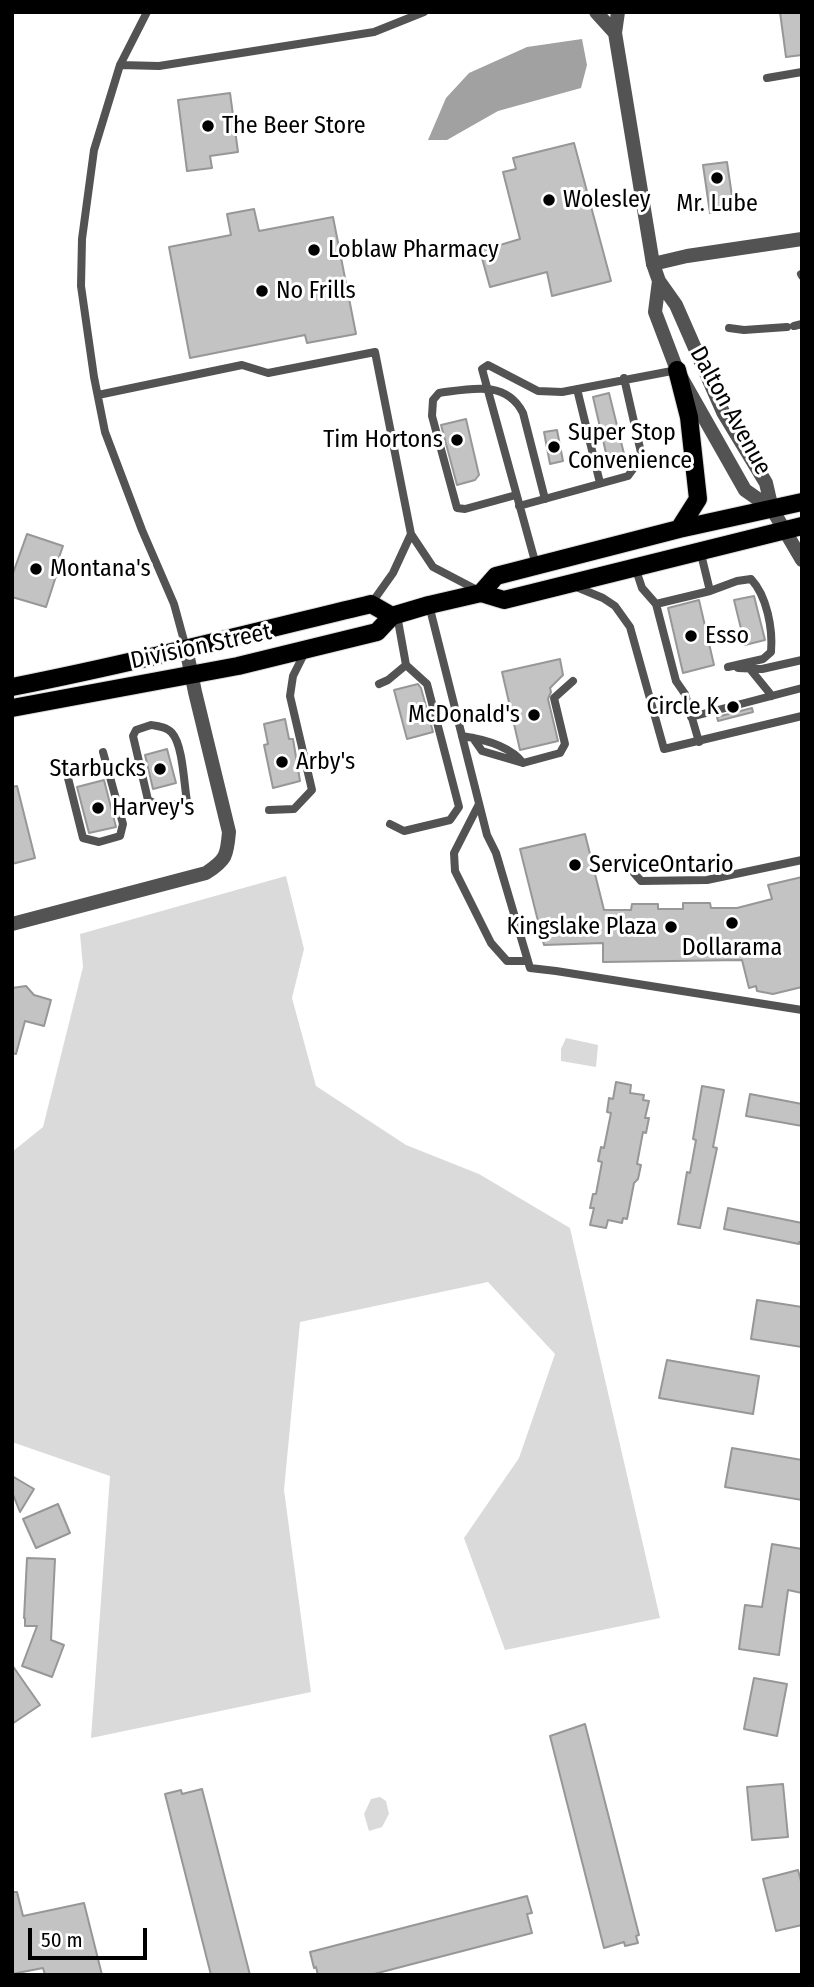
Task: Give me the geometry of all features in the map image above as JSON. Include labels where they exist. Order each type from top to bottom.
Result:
[{"type":"main road","points":[[677,370],[689,417],[698,499],[679,529]]},
{"type":"main road","name":"Division Street","points":[[481,593],[496,576],[679,529],[802,502]]},
{"type":"main road","name":"Division Street","points":[[12,708],[238,666],[377,632],[395,615],[429,605],[481,593],[504,600],[802,526]]},
{"type":"main road","points":[[371,604],[395,615]]},
{"type":"main road","name":"Division Street","points":[[12,687],[132,663],[371,604]]},
{"type":"street","points":[[596,12],[615,33]]},
{"type":"street","name":"Dalton Avenue","points":[[618,12],[615,33],[653,264],[659,281],[676,305],[723,412],[766,483],[772,509]]},
{"type":"street","points":[[653,264],[687,256],[802,239]]},
{"type":"street","name":"Dalton Avenue","points":[[659,281],[655,312],[677,370],[745,490],[772,509]]},
{"type":"street","points":[[772,509],[802,560]]},
{"type":"street","points":[[12,924],[206,873],[218,866],[227,855],[229,832],[186,648]]},
{"type":"lane","points":[[147,12],[120,65],[94,150],[82,239],[81,286],[105,432],[142,530],[174,604],[186,648]]},
{"type":"lane","points":[[120,65],[159,66],[374,32],[424,12]]},
{"type":"lane","points":[[767,78],[802,72]]},
{"type":"lane","points":[[729,328],[744,330],[794,326]]},
{"type":"lane","points":[[98,395],[242,365],[268,373],[375,352],[411,534],[433,567],[481,593]]},
{"type":"lane","points":[[536,565],[482,369],[488,365],[538,391],[562,392],[677,370]]},
{"type":"lane","points":[[519,506],[628,476],[642,457],[624,379]]},
{"type":"lane","points":[[516,495],[465,509],[457,508],[432,415],[433,400],[439,393],[487,387],[517,402],[523,413],[545,499]]},
{"type":"lane","points":[[577,388],[600,484]]},
{"type":"lane","points":[[371,604],[393,573],[411,534]]},
{"type":"lane","points":[[701,550],[710,591]]},
{"type":"lane","points":[[635,567],[642,588],[656,604],[676,681],[685,694],[699,742]]},
{"type":"lane","points":[[656,604],[751,579],[761,589],[772,639],[771,652],[763,659],[728,667],[762,669],[802,660]]},
{"type":"lane","points":[[567,584],[603,598],[615,606],[630,626],[664,749],[802,716]]},
{"type":"lane","points":[[429,605],[487,835],[496,853],[530,968],[802,1010]]},
{"type":"lane","points":[[390,824],[404,831],[450,820],[459,807],[428,684],[406,665],[395,615]]},
{"type":"lane","points":[[270,810],[294,809],[312,790],[290,696],[293,676],[306,649]]},
{"type":"lane","points":[[379,684],[406,665]]},
{"type":"lane","points":[[750,669],[772,696]]},
{"type":"lane","points":[[462,736],[515,752],[523,763],[560,753],[565,744],[554,698],[573,681]]},
{"type":"lane","points":[[691,716],[802,688]]},
{"type":"lane","points":[[151,725],[164,727],[172,733],[178,745],[187,801],[167,807],[158,806],[148,800],[132,736],[136,730],[151,725]]},
{"type":"lane","points":[[64,762],[83,838],[99,842],[120,836],[123,824],[103,752]]},
{"type":"lane","points":[[479,804],[454,853],[455,871],[491,943],[507,961],[527,961]]},
{"type":"lane","points":[[634,873],[642,881],[707,880],[802,860]]},
{"type":"shaded area","points":[[582,39],[587,65],[581,88],[498,111],[447,140],[428,140],[446,98],[469,73],[527,47]]},
{"type":"shaded area","points":[[286,876],[304,949],[292,998],[316,1086],[406,1145],[479,1174],[570,1228],[660,1618],[505,1650],[464,1538],[519,1458],[555,1354],[488,1282],[300,1322],[284,1490],[311,1692],[91,1738],[110,1476],[12,1442],[12,1152],[43,1127],[83,967],[80,934]]},
{"type":"shaded area","points":[[566,1038],[598,1045],[596,1067],[561,1061],[561,1049]]},
{"type":"shaded area","points":[[380,1797],[386,1801],[389,1814],[382,1827],[369,1831],[364,1814],[371,1799]]},
{"type":"building","points":[[780,12],[802,12],[802,55],[786,57]]},
{"type":"building","name":"The Beer Store","points":[[230,93],[238,152],[210,156],[212,168],[187,171],[178,100]]},
{"type":"building","name":"Wolesley","points":[[574,143],[611,281],[552,296],[547,272],[490,287],[480,251],[520,239],[503,172],[516,169],[513,158]]},
{"type":"building","name":"Mr. Lube","points":[[727,162],[734,210],[710,213],[703,165]]},
{"type":"building","name":"No Frills","points":[[254,209],[259,231],[333,217],[356,334],[307,343],[305,335],[190,358],[169,247],[231,235],[227,214]]},
{"type":"building","points":[[609,393],[626,462],[609,466],[593,397]]},
{"type":"building","name":"Tim Hortons","points":[[466,419],[479,475],[475,480],[457,485],[441,425]]},
{"type":"building","name":"Super Stop Convenience","points":[[557,430],[563,461],[550,464],[544,432]]},
{"type":"building","name":"Montana's","points":[[27,534],[63,546],[46,607],[12,597],[12,576]]},
{"type":"building","points":[[754,596],[765,640],[745,645],[734,600]]},
{"type":"building","name":"Esso","points":[[699,600],[714,665],[683,673],[668,608]]},
{"type":"building","name":"McDonald's","points":[[560,659],[563,675],[550,688],[548,699],[558,741],[520,750],[502,672]]},
{"type":"building","points":[[418,684],[433,732],[407,739],[394,690]]},
{"type":"building","points":[[752,708],[753,712],[718,721],[717,717]]},
{"type":"building","name":"Arby's","points":[[285,719],[289,739],[293,739],[300,781],[273,788],[264,745],[268,744],[264,724]]},
{"type":"building","name":"Starbucks","points":[[167,749],[176,783],[153,789],[145,755]]},
{"type":"building","name":"Harvey's","points":[[104,780],[116,827],[89,833],[77,787]]},
{"type":"building","points":[[17,786],[35,858],[12,864],[12,787]]},
{"type":"building","name":"Kingslake Plaza","points":[[585,834],[604,910],[631,910],[632,904],[658,904],[658,909],[683,909],[683,903],[710,903],[711,908],[737,908],[772,899],[768,885],[802,877],[802,987],[773,994],[757,991],[756,986],[749,988],[742,960],[603,962],[603,943],[544,945],[520,849]]},
{"type":"building","points":[[26,986],[34,995],[51,1000],[44,1026],[25,1021],[16,1054],[12,1053],[12,988]]},
{"type":"building","points":[[616,1082],[631,1085],[630,1093],[644,1095],[643,1100],[649,1101],[645,1118],[649,1118],[646,1133],[643,1132],[637,1164],[641,1165],[638,1179],[634,1183],[627,1219],[623,1218],[622,1223],[608,1220],[606,1228],[590,1225],[594,1208],[590,1208],[593,1194],[596,1194],[602,1162],[598,1161],[601,1147],[604,1148],[611,1113],[607,1112],[609,1098],[613,1099]]},
{"type":"building","points":[[702,1086],[724,1090],[713,1147],[717,1148],[700,1228],[678,1224],[696,1140],[693,1139]]},
{"type":"building","points":[[750,1094],[802,1104],[802,1126],[746,1116]]},
{"type":"building","points":[[728,1208],[802,1223],[802,1242],[799,1244],[724,1229]]},
{"type":"building","points":[[757,1300],[802,1307],[802,1347],[751,1339]]},
{"type":"building","points":[[667,1360],[759,1376],[753,1414],[659,1398]]},
{"type":"building","points":[[732,1448],[802,1460],[802,1500],[725,1487]]},
{"type":"building","points":[[12,1476],[34,1489],[20,1512],[12,1492]]},
{"type":"building","points":[[58,1504],[70,1533],[36,1548],[23,1519]]},
{"type":"building","points":[[772,1544],[802,1549],[802,1593],[788,1590],[779,1655],[739,1649],[745,1605],[762,1607]]},
{"type":"building","points":[[27,1558],[55,1559],[51,1640],[64,1645],[52,1677],[22,1666],[37,1626],[25,1626]]},
{"type":"building","points":[[12,1665],[40,1705],[12,1724]]},
{"type":"building","points":[[754,1678],[787,1684],[777,1736],[744,1729]]},
{"type":"building","points":[[585,1724],[639,1935],[636,1936],[638,1943],[625,1946],[624,1942],[604,1948],[550,1736]]},
{"type":"building","points":[[783,1784],[788,1837],[752,1840],[747,1787]]},
{"type":"building","points":[[202,1789],[250,1975],[211,1975],[165,1794],[181,1790],[182,1794]]},
{"type":"building","points":[[798,1870],[802,1885],[802,1925],[776,1931],[763,1879]]},
{"type":"building","points":[[12,1892],[17,1892],[23,1916],[84,1903],[102,1975],[45,1975],[43,1968],[12,1974]]},
{"type":"building","points":[[527,1896],[532,1913],[527,1914],[532,1933],[370,1975],[318,1975],[316,1967],[314,1968],[310,1952]]},
{"type":"place","name":"The Beer Store","points":[[208,126]]},
{"type":"place","name":"Mr. Lube","points":[[717,178]]},
{"type":"place","name":"Wolesley","points":[[549,200]]},
{"type":"place","name":"Loblaw Pharmacy","points":[[314,250]]},
{"type":"place","name":"No Frills","points":[[262,291]]},
{"type":"place","name":"Tim Hortons","points":[[457,440]]},
{"type":"place","name":"Super Stop Convenience","points":[[554,447]]},
{"type":"place","name":"Montana's","points":[[36,569]]},
{"type":"place","name":"Esso","points":[[691,636]]},
{"type":"place","name":"Circle K","points":[[733,707]]},
{"type":"place","name":"McDonald's","points":[[534,715]]},
{"type":"place","name":"Arby's","points":[[282,762]]},
{"type":"place","name":"Starbucks","points":[[160,769]]},
{"type":"place","name":"Harvey's","points":[[98,808]]},
{"type":"place","name":"ServiceOntario","points":[[575,865]]},
{"type":"place","name":"Dollarama","points":[[732,923]]},
{"type":"place","name":"Kingslake Plaza","points":[[671,927]]}]
